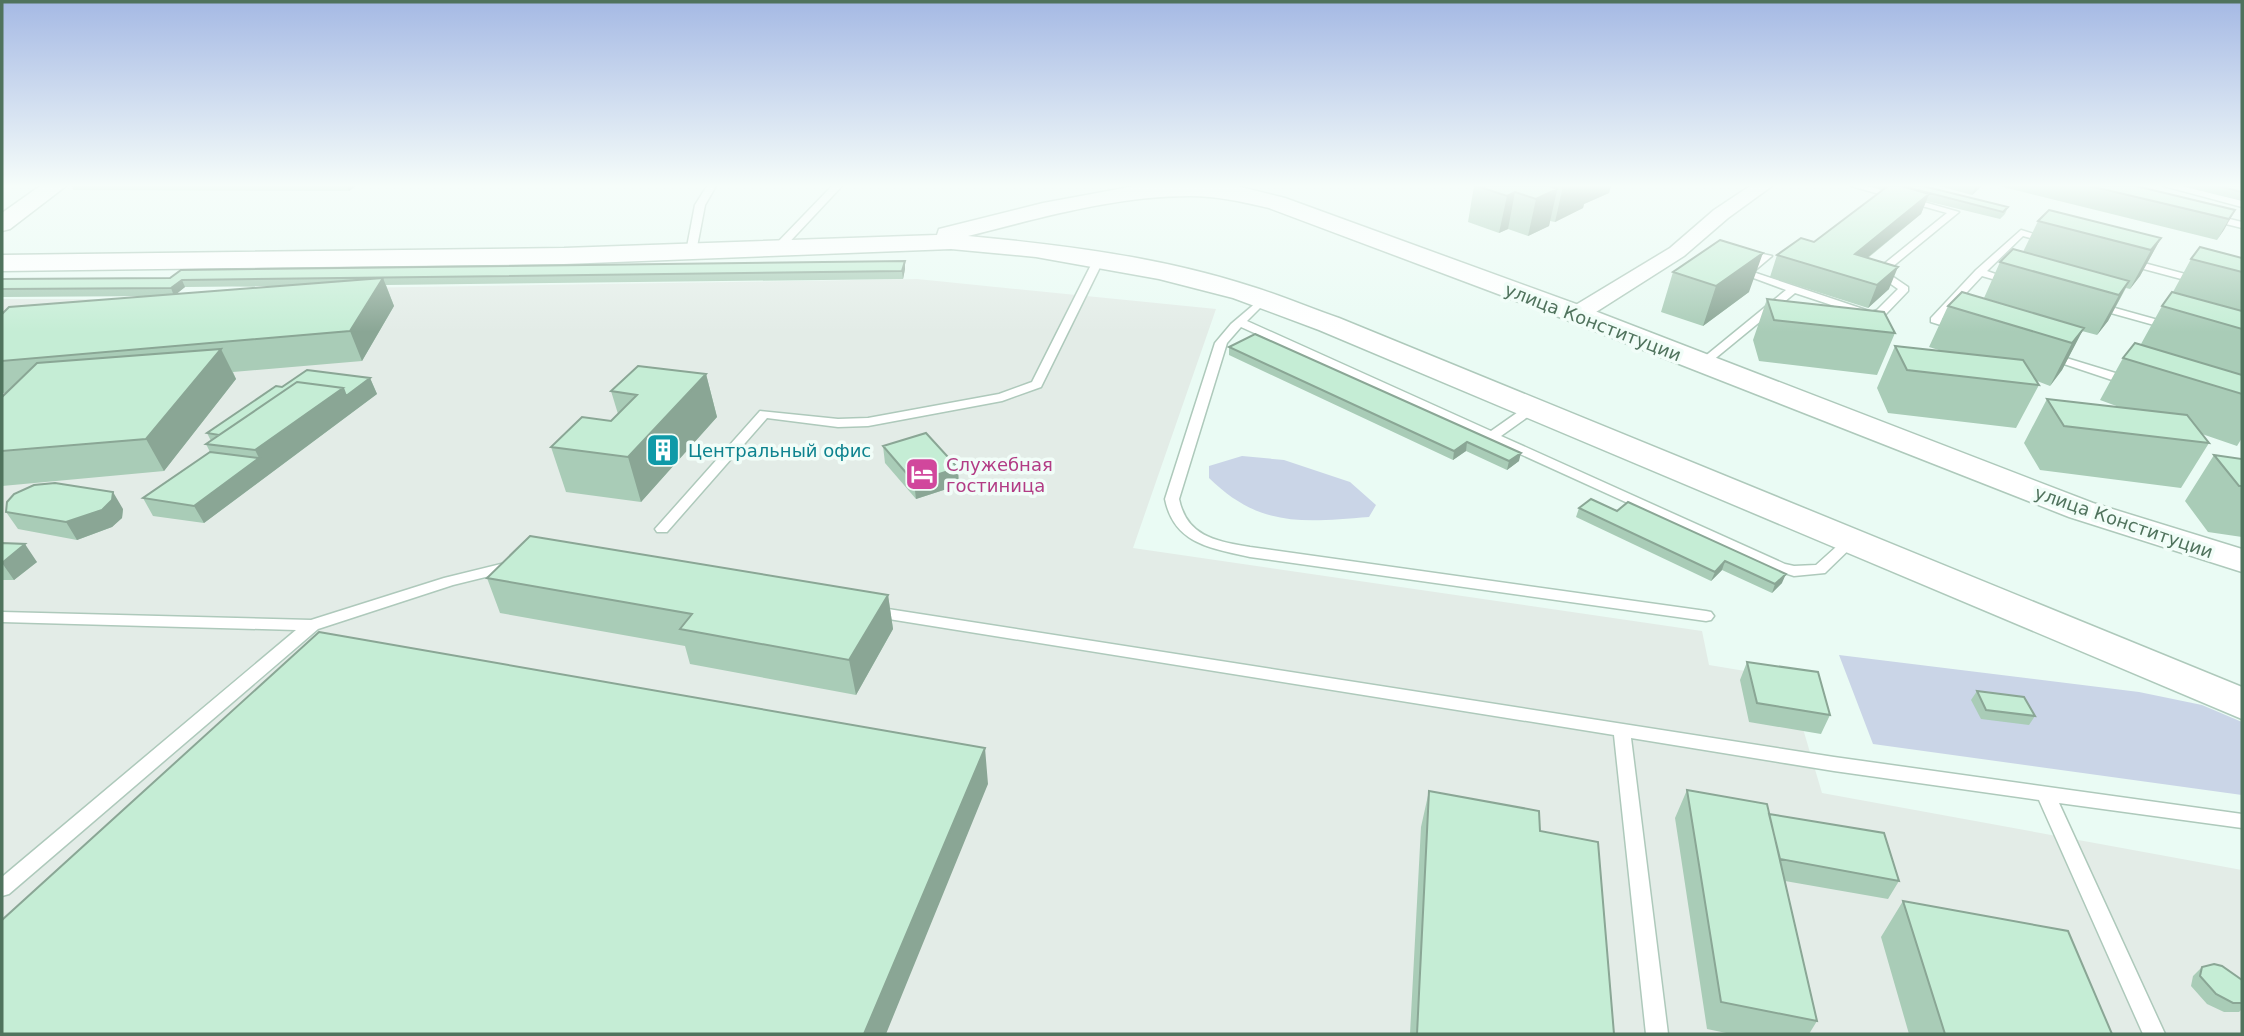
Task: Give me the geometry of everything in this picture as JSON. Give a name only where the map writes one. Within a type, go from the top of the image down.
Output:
[{"type":"street","name":"улица Конституции","points":[[931,242],[952,234]]},
{"type":"street","name":"улица Конституции","points":[[1362,234],[1577,314],[2081,510],[2242,561]]},
{"type":"street","points":[[1577,314],[1683,254],[1702,234]]},
{"type":"street","points":[[2,263],[443,258],[691,252],[931,242],[1001,246],[1099,259],[1170,273],[1253,311],[1532,408],[2242,704]]},
{"type":"lane","points":[[691,252],[694,234]]},
{"type":"lane","points":[[778,248],[791,234]]},
{"type":"lane","points":[[1723,266],[1871,314],[1881,313],[1904,289],[1880,272],[1926,234]]},
{"type":"lane","points":[[1975,333],[1935,320],[2020,234]]},
{"type":"lane","points":[[2026,234],[2060,243]]},
{"type":"lane","points":[[1745,273],[1767,256]]},
{"type":"lane","points":[[2112,257],[2216,285]]},
{"type":"lane","points":[[662,529],[764,414],[838,423],[868,422],[1002,397],[1037,384],[1099,259]]},
{"type":"lane","points":[[1980,272],[2020,284]]},
{"type":"lane","points":[[1702,364],[1793,289]]},
{"type":"lane","points":[[2085,303],[2190,333]]},
{"type":"lane","points":[[1706,616],[1250,552],[1217,545],[1193,536],[1179,524],[1173,511],[1172,499],[1221,343],[1230,331],[1253,311],[1492,436],[1794,571],[1819,570],[1851,541]]},
{"type":"lane","points":[[2042,354],[2149,387]]},
{"type":"lane","points":[[1492,436],[1532,408]]},
{"type":"lane","points":[[2,617],[312,625],[449,581],[529,562]]},
{"type":"lane","points":[[857,609],[1622,731],[2242,821]]},
{"type":"lane","points":[[2,888],[312,625]]},
{"type":"lane","points":[[1622,731],[1657,1034]]},
{"type":"lane","points":[[2046,794],[2154,1034]]},
{"type":"shaded area","points":[[917,279],[1216,309],[1133,548],[1702,631],[1709,665],[1788,678],[1822,793],[2242,870],[2242,1034],[2,1034],[2,299],[165,299],[220,290]]},
{"type":"shaded area","points":[[1242,456],[1284,460],[1350,482],[1376,505],[1369,517],[1303,520],[1265,514],[1246,506],[1209,478],[1209,466]]},
{"type":"shaded area","points":[[1839,655],[2139,692],[2202,705],[2242,722],[2242,795],[1873,744]]},
{"type":"building","points":[[1824,234],[1879,234],[1855,254],[1898,267],[1877,285],[1777,255],[1801,238],[1814,242]]},
{"type":"building","points":[[2090,234],[2146,234],[2161,238],[2151,250]]},
{"type":"building","points":[[1720,240],[1763,253],[1716,286],[1673,272]]},
{"type":"building","points":[[2200,247],[2242,258],[2242,272],[2191,259]]},
{"type":"building","points":[[2013,249],[2129,281],[2119,295],[2000,262]]},
{"type":"building","points":[[905,261],[902,271],[182,280],[171,288],[2,289],[2,279],[170,278],[181,270]]},
{"type":"building","points":[[383,278],[350,331],[2,361],[2,314],[9,307]]},
{"type":"building","points":[[1962,292],[2084,328],[2072,343],[1948,306]]},
{"type":"building","points":[[2172,292],[2242,311],[2242,329],[2162,306]]},
{"type":"building","points":[[1767,299],[1884,312],[1895,333],[1774,320]]},
{"type":"building","points":[[1255,334],[1521,453],[1509,461],[1467,442],[1454,451],[1229,347]]},
{"type":"building","points":[[2135,343],[2242,375],[2242,394],[2123,358]]},
{"type":"building","points":[[1895,346],[2023,360],[2039,385],[1907,370]]},
{"type":"building","points":[[221,349],[146,439],[2,451],[2,397],[37,363]]},
{"type":"building","points":[[638,366],[706,374],[628,457],[551,447],[582,417],[611,421],[637,395],[611,391]]},
{"type":"building","points":[[307,370],[370,378],[346,396],[343,388],[297,382],[219,435],[207,433],[276,386],[282,387]]},
{"type":"building","points":[[297,382],[343,388],[255,450],[206,444]]},
{"type":"building","points":[[2047,399],[2187,415],[2209,443],[2064,426]]},
{"type":"building","points":[[926,433],[958,468],[914,482],[883,446]]},
{"type":"building","points":[[210,452],[259,458],[194,506],[143,498]]},
{"type":"building","points":[[2214,455],[2242,459],[2242,486],[2239,486]]},
{"type":"building","points":[[55,483],[113,492],[112,500],[102,510],[66,522],[6,512],[7,502],[14,494],[34,485]]},
{"type":"building","points":[[1591,499],[1617,511],[1628,502],[1786,574],[1775,584],[1725,561],[1715,572],[1579,508]]},
{"type":"building","points":[[530,536],[888,595],[849,660],[680,629],[692,614],[487,578]]},
{"type":"building","points":[[2,543],[25,544],[2,563]]},
{"type":"building","points":[[319,632],[985,748],[864,1034],[2,1034],[2,920]]},
{"type":"building","points":[[1747,662],[1818,672],[1830,715],[1757,703]]},
{"type":"building","points":[[1977,691],[2024,697],[2035,716],[1986,710]]},
{"type":"building","points":[[1687,790],[1767,804],[1817,1021],[1721,1002]]},
{"type":"building","points":[[1429,791],[1539,811],[1540,831],[1598,842],[1614,1034],[1417,1034]]},
{"type":"building","points":[[1769,814],[1884,833],[1899,881],[1780,859]]},
{"type":"building","points":[[1903,901],[2068,931],[2112,1034],[1945,1034]]},
{"type":"building","points":[[2214,964],[2222,966],[2242,980],[2242,1003],[2233,1003],[2216,994],[2200,976],[2202,967]]},
{"type":"place","name":"Центральный офис","points":[[663,450]]},
{"type":"place","name":"Служебная гостиница","points":[[922,474]]}]
